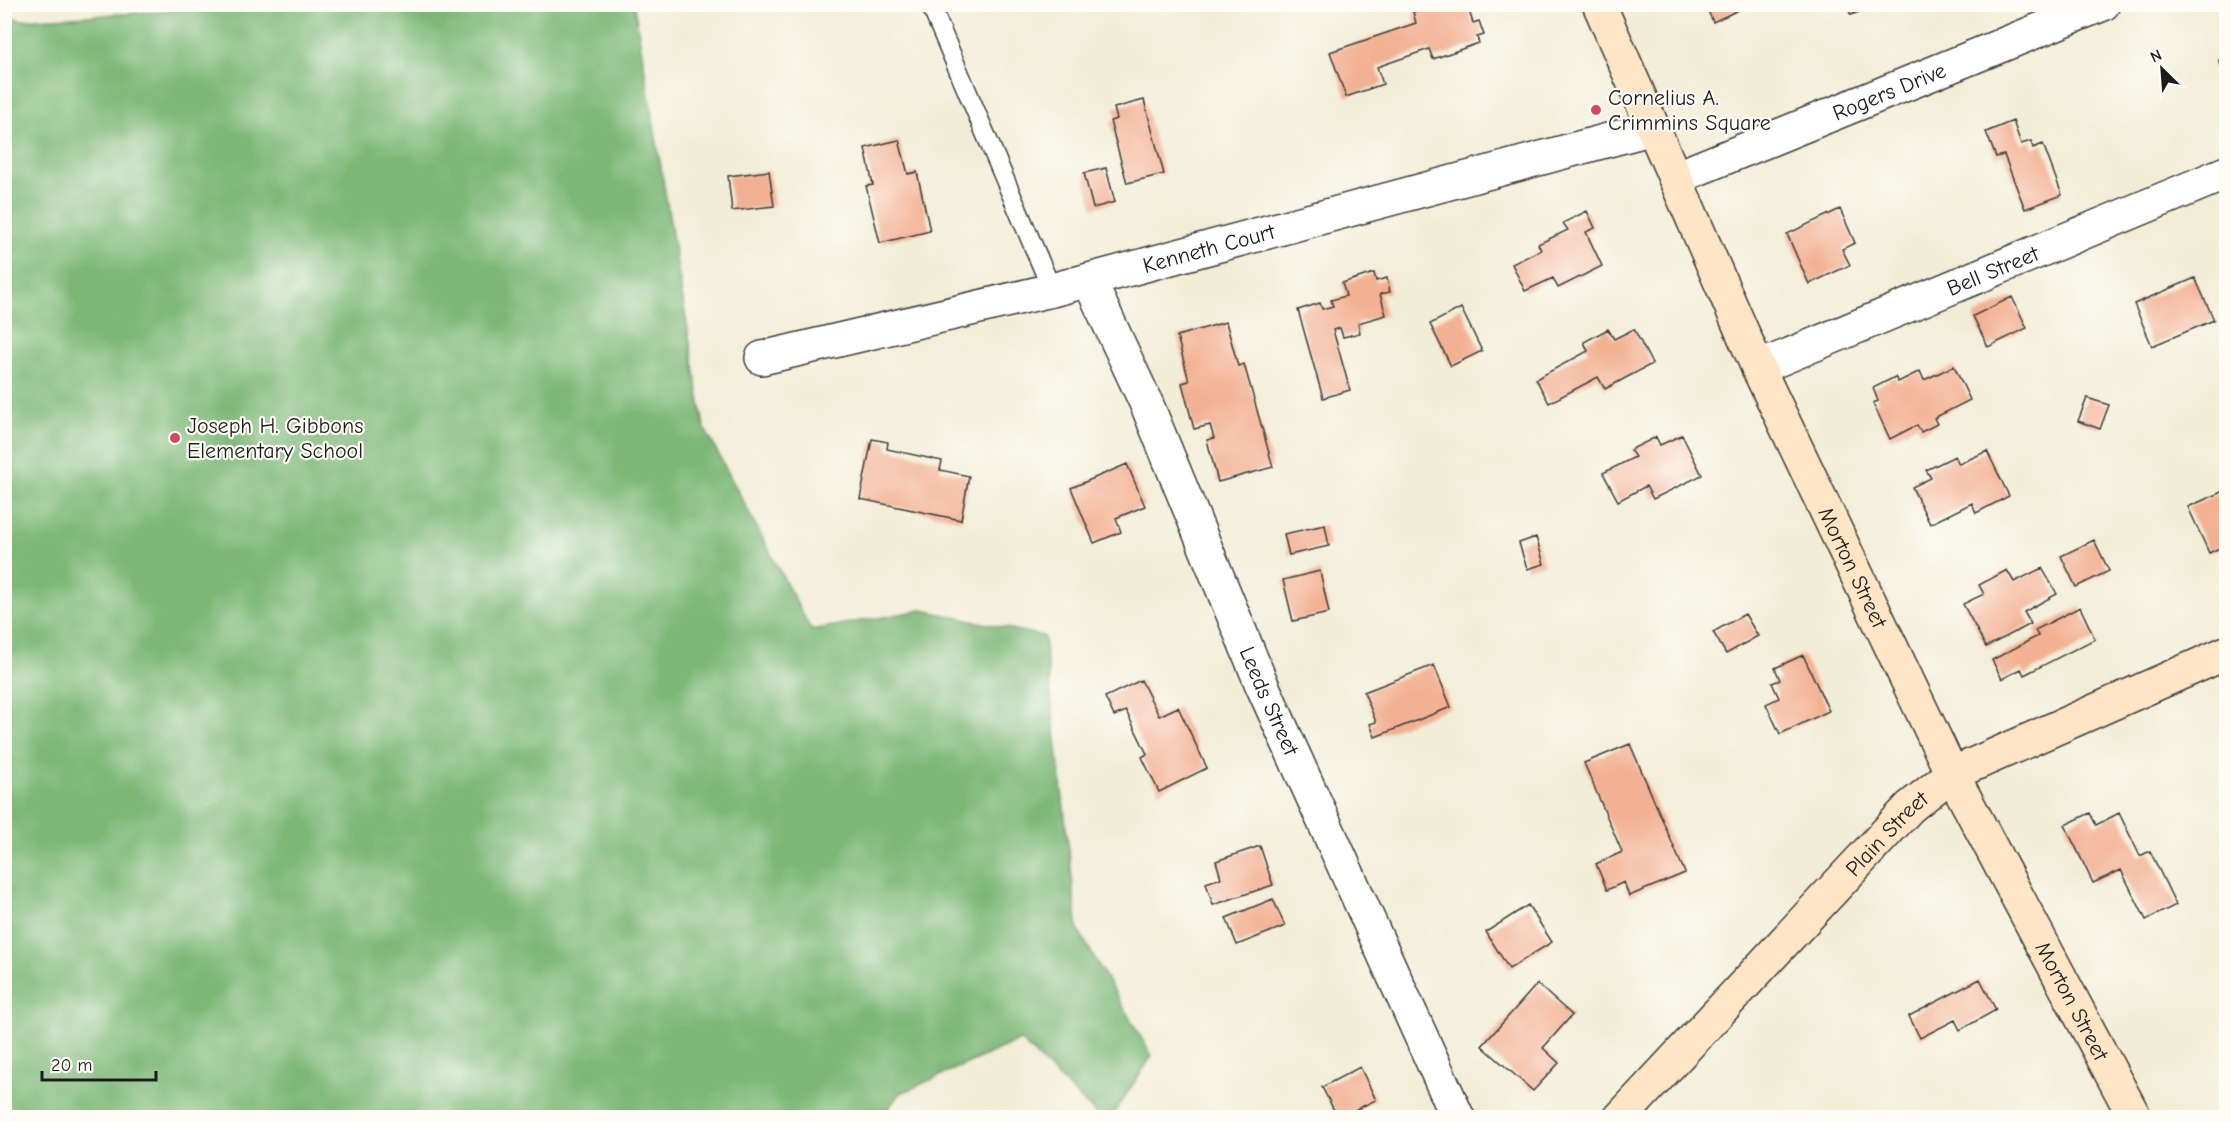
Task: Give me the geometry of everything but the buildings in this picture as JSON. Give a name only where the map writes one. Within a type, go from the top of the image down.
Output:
[{"type":"street","name":"Morton Street","points":[[1599,4],[1758,368],[1952,774],[2135,1118]]},
{"type":"street","name":"Rogers Drive","points":[[1675,178],[2103,4]]},
{"type":"street","name":"Kenneth Court","points":[[762,358],[1052,290],[1653,128]]},
{"type":"street","name":"Bell Street","points":[[1758,368],[2226,173]]},
{"type":"street","name":"Leeds Street","points":[[1089,280],[1147,405],[1262,685],[1458,1118]]},
{"type":"street","name":"Plain Street","points":[[1620,1118],[1910,807],[1952,774],[2226,653]]},
{"type":"lane","points":[[930,4],[1052,290]]},
{"type":"green space","points":[[269,5],[634,5],[704,427],[811,630],[922,610],[1044,636],[1078,930],[1152,1056],[1111,1117],[1099,1117],[1020,1040],[899,1094],[882,1117],[5,1117],[5,16],[21,20]]},
{"type":"place","name":"Cornelius A. Crimmins Square","points":[[1596,110]]},
{"type":"place","name":"Joseph H. Gibbons Elementary School","points":[[175,438]]}]
